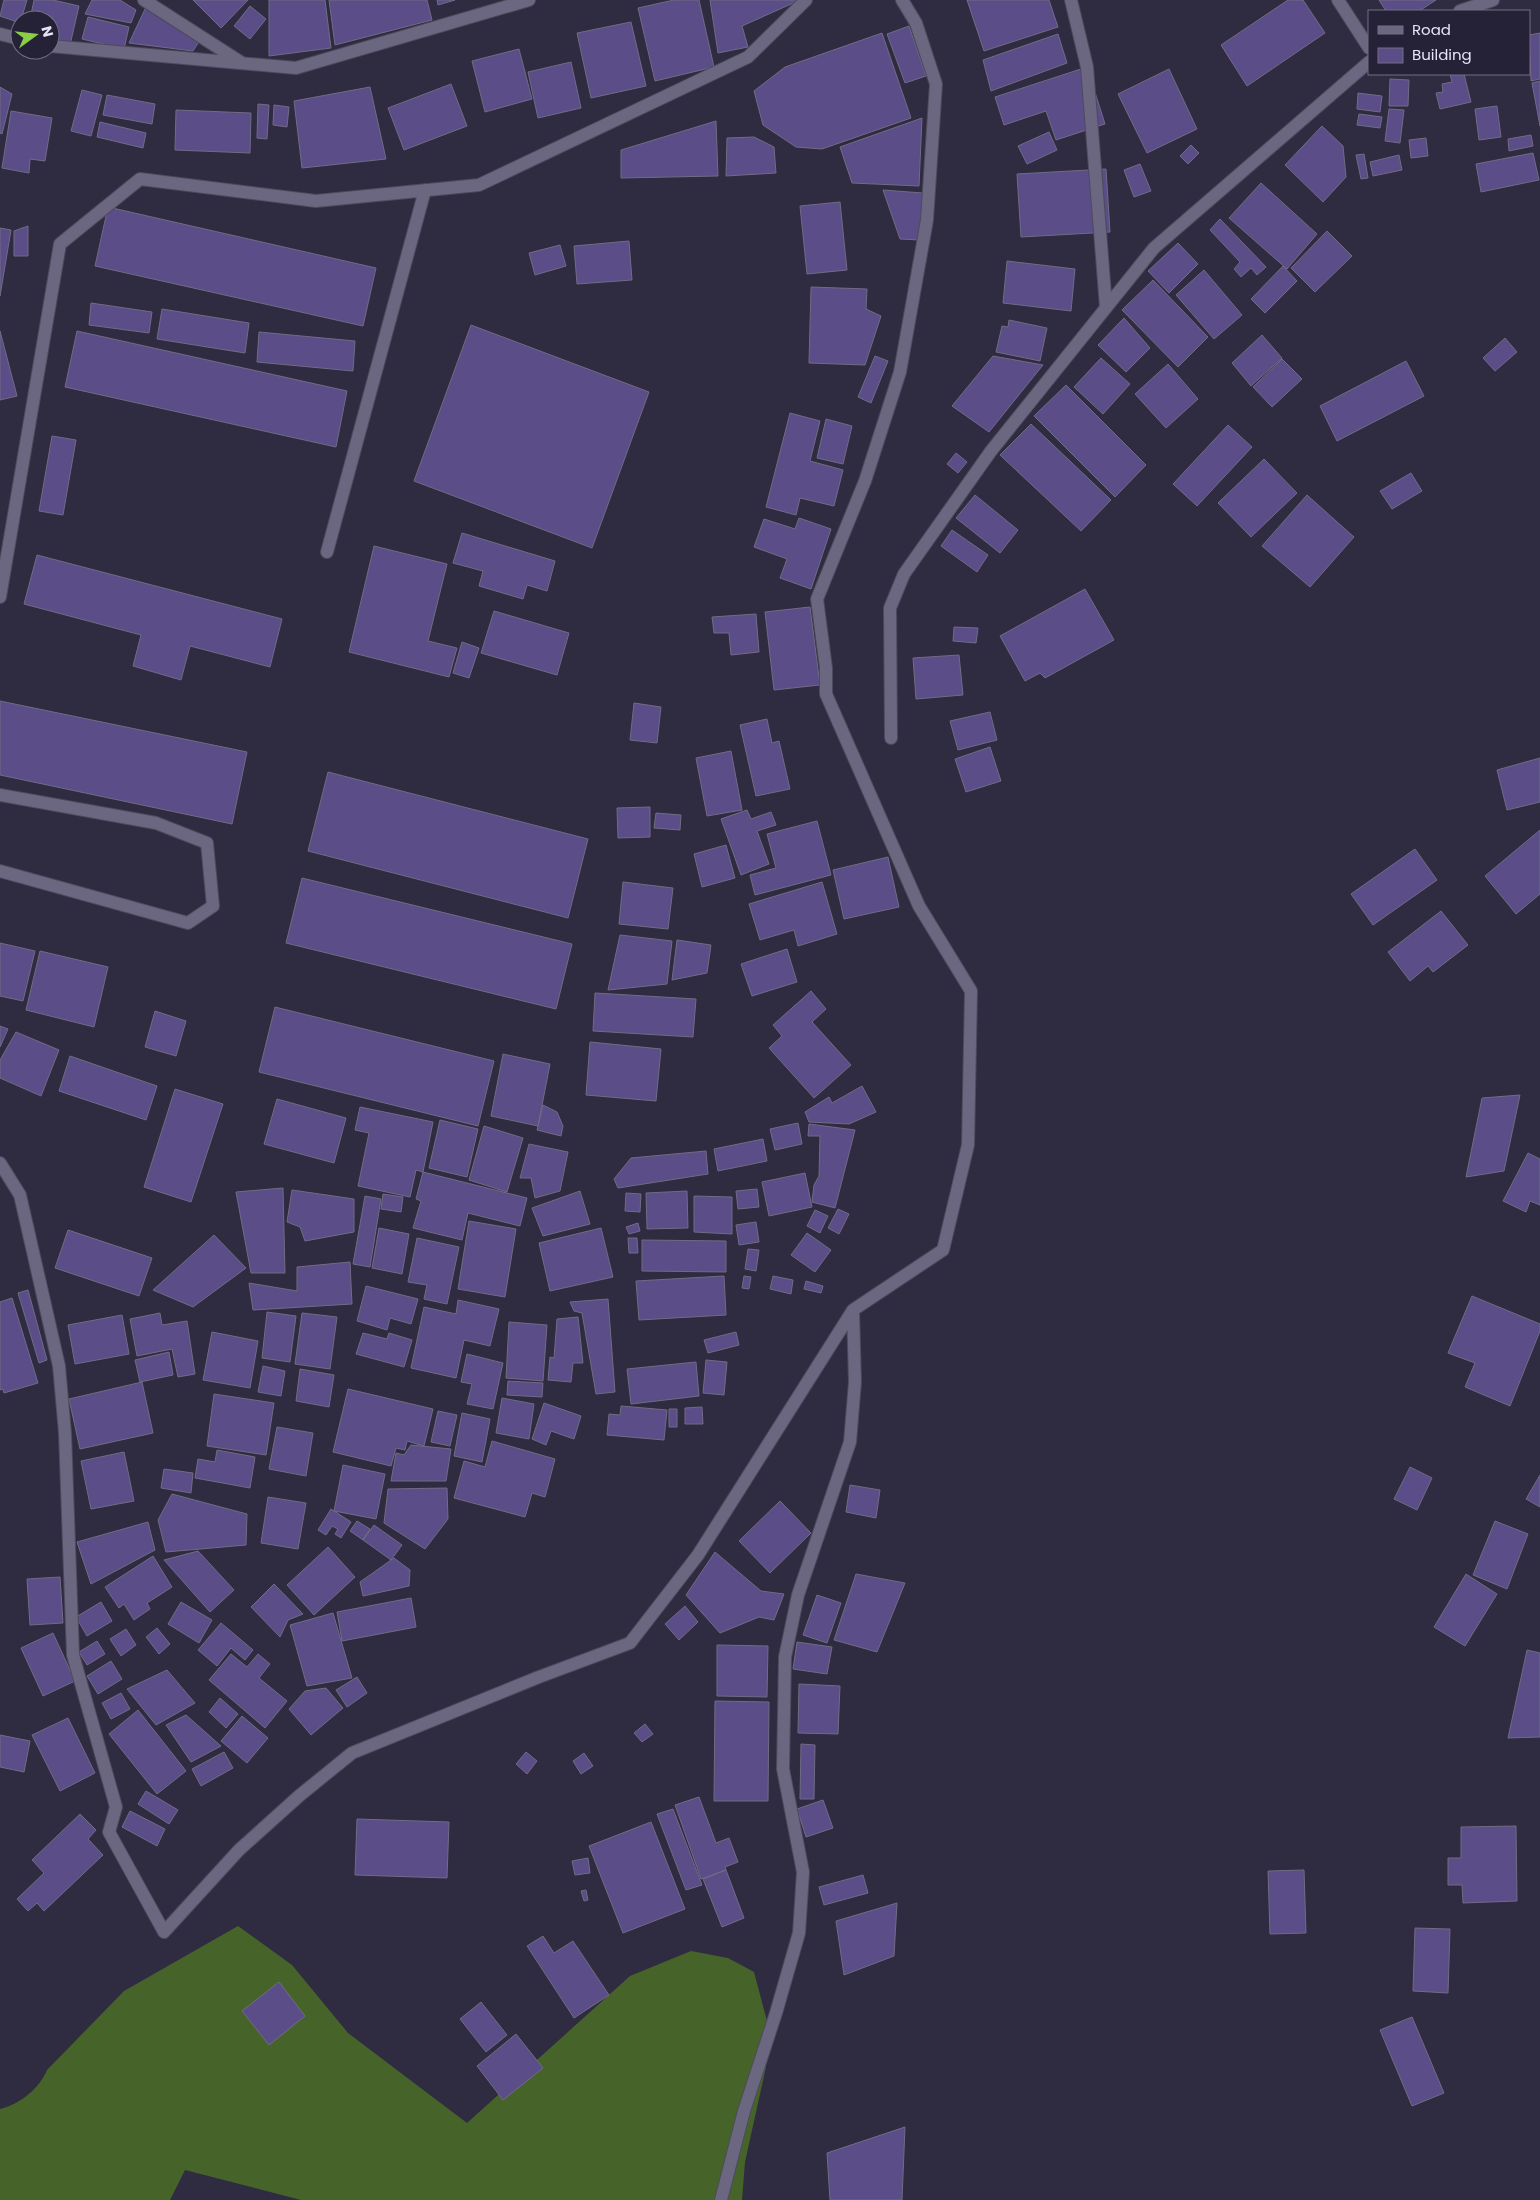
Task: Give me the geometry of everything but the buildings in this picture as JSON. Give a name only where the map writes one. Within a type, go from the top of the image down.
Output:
[{"type":"street","points":[[144,0],[244,64]]},
{"type":"street","points":[[60,47],[296,68],[529,0]]},
{"type":"street","points":[[0,597],[60,244],[140,180],[316,201],[479,185],[748,58],[806,0]]},
{"type":"street","points":[[0,1163],[20,1194],[59,1366],[66,1442],[72,1655],[116,1807],[109,1832],[164,1932],[239,1850],[299,1796],[352,1753],[539,1677],[630,1643],[698,1555],[853,1310],[943,1250],[968,1145],[971,991],[919,906],[826,694],[826,668],[817,599],[865,482],[900,372],[927,220],[936,84],[916,23],[902,0]]},
{"type":"street","points":[[1071,0],[1087,67],[1106,307]]},
{"type":"street","points":[[1338,0],[1368,46]]},
{"type":"street","points":[[1463,10],[1493,0]]},
{"type":"street","points":[[891,738],[890,608],[904,574],[991,450],[1154,248],[1368,63]]},
{"type":"street","points":[[327,552],[425,190]]},
{"type":"street","points":[[0,794],[156,824],[206,843],[214,906],[188,922],[0,871]]},
{"type":"street","points":[[721,2200],[744,2111],[776,2013],[799,1933],[803,1872],[795,1821],[783,1769],[785,1657],[798,1595],[850,1442],[855,1382],[853,1310]]},
{"type":"green space","points":[[238,1926],[292,1965],[348,2033],[467,2123],[630,1976],[691,1951],[728,1958],[754,1972],[768,2025],[766,2067],[745,2162],[742,2200],[301,2200],[185,2170],[170,2200],[0,2200],[0,2109],[28,2095],[44,2077],[47,2070],[124,1991]]}]
